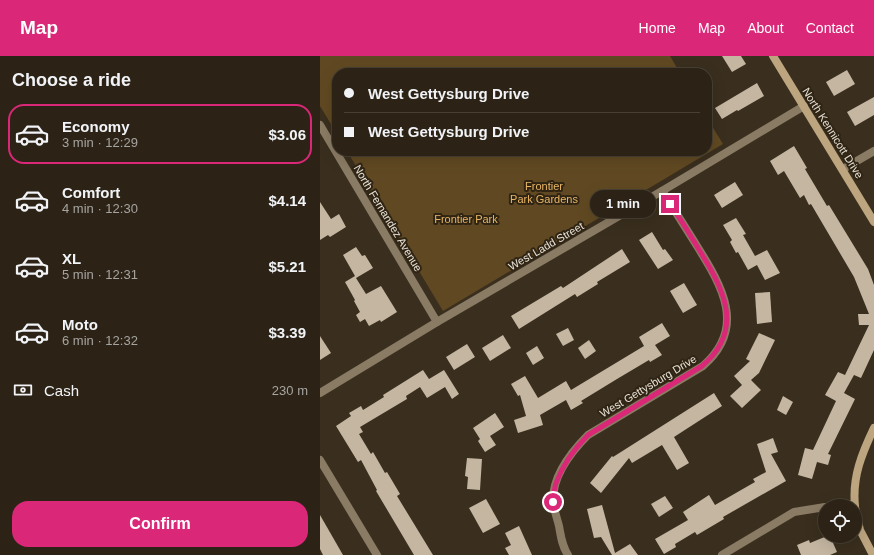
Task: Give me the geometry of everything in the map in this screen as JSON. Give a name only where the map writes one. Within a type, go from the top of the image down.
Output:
[{"type":"street","name":"North Kennicott Drive","points":[[773,56],[874,222]]},
{"type":"street","name":"West Ladd Street","points":[[320,393],[437,322],[662,191],[804,106]]},
{"type":"street","name":"North Fernandez Avenue","points":[[320,125],[332,145]]},
{"type":"street","points":[[843,169],[874,151]]},
{"type":"street","name":"North Fernandez Avenue","points":[[338,156],[437,322]]},
{"type":"street","name":"West Gettysburg Drive","points":[[568,555],[563,547],[553,502],[556,484],[568,458],[588,435],[702,366],[718,351],[724,338],[727,310],[725,298],[711,268],[662,191]]},
{"type":"street","points":[[855,499],[857,467],[874,428]]},
{"type":"street","points":[[320,460],[377,555]]},
{"type":"street","points":[[722,555],[794,512],[818,508]]},
{"type":"street","points":[[862,534],[873,555]]},
{"type":"green space","points":[[320,56],[670,56],[677,68],[332,68],[332,126],[320,106]]},
{"type":"green space","name":"Frontier Park","points":[[712,126],[723,144],[712,151]]},
{"type":"green space","name":"Frontier Park","points":[[350,156],[703,156],[443,311]]},
{"type":"building","points":[[722,56],[741,56],[746,64],[732,72]]},
{"type":"building","points":[[847,70],[855,84],[834,96],[826,82]]},
{"type":"building","points":[[757,83],[764,96],[722,119],[715,108]]},
{"type":"building","points":[[874,97],[874,115],[855,126],[847,112]]},
{"type":"building","points":[[794,146],[807,168],[805,169],[827,206],[829,205],[868,269],[874,285],[874,350],[861,378],[854,375],[844,393],[855,399],[828,454],[831,455],[828,465],[817,462],[812,479],[798,475],[805,448],[813,450],[836,401],[825,395],[838,372],[845,375],[869,325],[859,325],[858,314],[869,314],[854,277],[811,204],[809,205],[804,195],[800,198],[784,171],[778,175],[770,161]]},
{"type":"building","points":[[735,182],[743,195],[722,208],[714,195]]},
{"type":"building","points":[[320,202],[331,219],[339,214],[346,227],[330,237],[328,235],[320,240]]},
{"type":"building","points":[[736,218],[746,234],[743,235],[755,256],[767,250],[780,273],[765,280],[757,265],[748,270],[738,252],[736,253],[730,242],[732,240],[723,225]]},
{"type":"building","points":[[652,232],[663,250],[665,249],[673,260],[658,269],[639,240]]},
{"type":"building","points":[[356,247],[362,256],[365,255],[373,268],[356,278],[366,294],[381,286],[397,312],[381,322],[380,320],[369,326],[365,319],[360,322],[356,315],[360,312],[345,282],[355,276],[343,255]]},
{"type":"building","points":[[622,249],[630,262],[597,282],[598,284],[577,297],[575,294],[519,329],[511,316],[561,286],[563,288]]},
{"type":"building","points":[[684,283],[697,305],[683,313],[670,291]]},
{"type":"building","points":[[770,292],[772,322],[757,324],[755,293]]},
{"type":"building","points":[[662,323],[670,336],[655,345],[662,355],[650,362],[649,360],[617,379],[581,401],[583,403],[571,410],[566,400],[540,415],[543,425],[518,433],[514,420],[526,416],[520,395],[518,396],[511,384],[525,376],[538,398],[566,381],[571,390],[644,346],[639,337]]},
{"type":"building","points":[[568,328],[574,340],[563,346],[556,334]]},
{"type":"building","points":[[759,333],[775,340],[759,373],[751,380],[761,390],[742,408],[730,396],[742,385],[734,376],[750,361],[746,359]]},
{"type":"building","points":[[503,335],[511,348],[490,361],[482,348]]},
{"type":"building","points":[[320,336],[331,353],[320,360]]},
{"type":"building","points":[[589,340],[596,351],[585,359],[578,348]]},
{"type":"building","points":[[467,344],[475,357],[454,370],[446,357]]},
{"type":"building","points":[[537,346],[544,358],[533,365],[526,353]]},
{"type":"building","points":[[423,370],[429,379],[444,370],[459,394],[452,399],[445,387],[427,398],[420,387],[406,396],[407,399],[360,427],[363,432],[359,434],[371,454],[373,452],[385,473],[387,472],[400,494],[397,496],[433,555],[414,555],[376,491],[377,490],[361,460],[358,462],[336,426],[351,416],[349,413],[361,406],[363,410],[384,397],[383,395]]},
{"type":"building","points":[[714,393],[722,406],[674,437],[689,463],[677,470],[662,445],[632,463],[629,458],[601,493],[590,483],[612,456],[613,457]]},
{"type":"building","points":[[783,396],[793,402],[786,415],[777,410]]},
{"type":"building","points":[[495,413],[504,427],[490,436],[496,445],[485,452],[478,441],[480,439],[473,428]]},
{"type":"building","points":[[773,438],[778,452],[771,454],[786,481],[723,517],[724,519],[697,535],[695,532],[675,544],[676,547],[664,554],[655,539],[688,520],[683,512],[709,495],[715,505],[755,482],[753,479],[766,472],[757,444]]},
{"type":"building","points":[[467,458],[482,459],[480,490],[467,489],[468,477],[465,476]]},
{"type":"building","points":[[665,496],[673,508],[659,517],[651,504]]},
{"type":"building","points":[[486,499],[500,524],[483,533],[469,508]]},
{"type":"building","points":[[602,505],[615,553],[630,544],[638,555],[612,555],[601,537],[594,538],[587,509]]},
{"type":"building","points":[[320,515],[343,555],[323,555],[320,549]]},
{"type":"building","points":[[519,526],[532,555],[509,555],[505,548],[511,545],[505,533]]},
{"type":"building","points":[[809,540],[810,543],[818,540],[818,543],[833,543],[837,552],[830,555],[801,555],[797,545]]},
{"type":"route","points":[[553,502],[556,484],[568,458],[588,435],[702,366],[718,351],[724,338],[727,310],[725,298],[711,268],[670,204]]},
{"type":"park label","name":"Frontier Park Gardens","points":[[544,192]]}]
